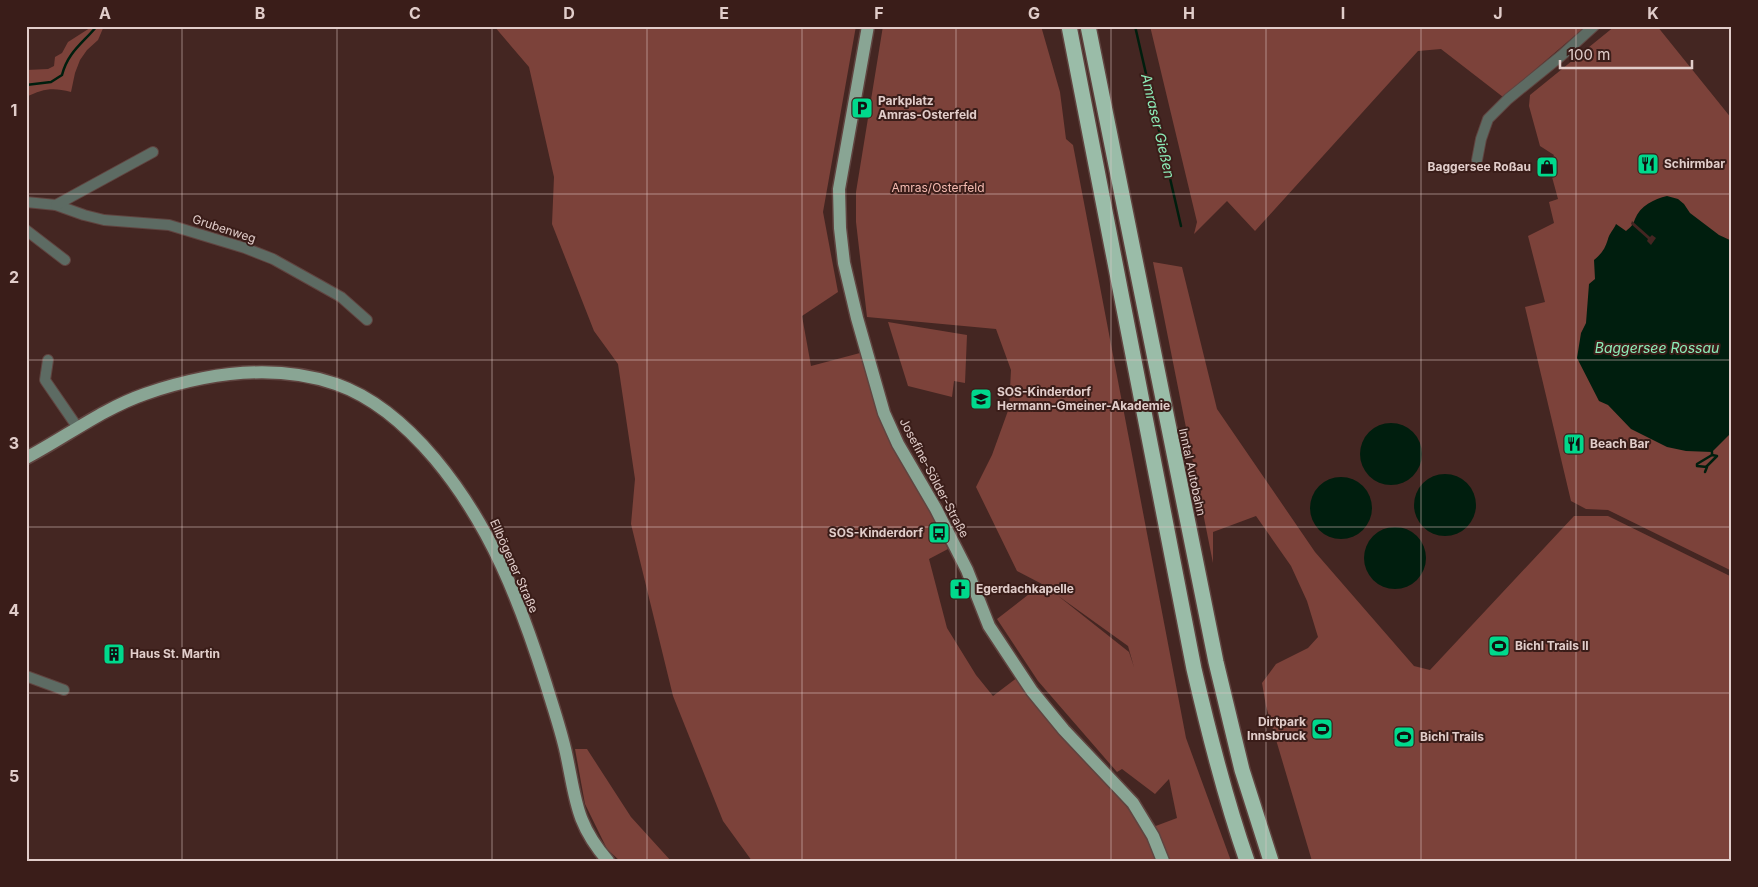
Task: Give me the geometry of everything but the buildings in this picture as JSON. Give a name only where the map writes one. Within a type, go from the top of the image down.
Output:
[{"type":"highway","points":[[1069,26],[1202,706],[1221,778],[1247,861]]},
{"type":"highway","name":"Inntal Autobahn","points":[[1088,26],[1216,662],[1242,770],[1271,861]]},
{"type":"main road","name":"Josefine-Sölder-Straße","points":[[868,26],[840,189],[840,228],[844,263],[857,318],[884,413],[898,444],[936,509],[967,570],[989,626],[1002,647],[1032,691],[1053,717],[1132,804],[1153,836],[1163,861]]},
{"type":"main road","name":"Ellbögener Straße","points":[[28,453],[129,401],[184,382],[227,374],[266,372],[298,375],[329,382],[350,390],[388,412],[415,436],[443,469],[469,504],[501,564],[536,652],[560,727],[575,802],[580,817],[592,842],[608,861]]},
{"type":"street","points":[[1477,160],[1481,139],[1488,119],[1508,99],[1561,56],[1594,26]]},
{"type":"street","points":[[56,205],[153,152]]},
{"type":"street","name":"Grubenweg","points":[[26,202],[56,205],[104,220],[169,225],[259,253],[341,297],[368,320]]},
{"type":"street","points":[[26,230],[65,260]]},
{"type":"street","points":[[48,360],[47,383],[78,428]]},
{"type":"street","points":[[26,676],[64,690]]},
{"type":"green space","points":[[93,26],[104,26],[98,40],[80,60],[71,92],[48,90],[26,97],[26,70],[48,69],[54,66],[55,57],[62,53],[68,42]]},
{"type":"green space","name":"Amras/Osterfeld","points":[[494,26],[856,26],[823,212],[838,292],[802,316],[811,366],[860,353],[875,400],[930,508],[948,549],[929,559],[947,628],[976,675],[993,696],[1018,677],[1145,830],[1177,818],[1169,779],[1155,794],[1122,769],[1117,772],[1038,681],[997,619],[1042,584],[1017,571],[976,487],[992,455],[1009,408],[1011,370],[996,329],[867,317],[856,222],[856,192],[883,26],[1041,26],[1060,92],[1066,139],[1073,145],[1186,738],[1231,861],[752,861],[723,821],[673,696],[631,524],[635,479],[618,364],[594,331],[552,224],[554,177],[529,67]],"holes":[[[1057,595],[1128,646],[1134,667],[1129,652]]]},
{"type":"green space","points":[[1150,26],[1586,26],[1503,97],[1441,49],[1418,51],[1255,231],[1227,201],[1194,234],[1197,222]]},
{"type":"green space","points":[[1615,26],[1657,26],[1732,119],[1732,571],[1608,510],[1586,509],[1571,501],[1525,307],[1545,302],[1528,236],[1554,223],[1549,202],[1558,199],[1549,166],[1554,155],[1540,146],[1529,106],[1530,95]]},
{"type":"green space","points":[[1153,262],[1182,267],[1217,409],[1315,552],[1414,666],[1430,670],[1574,516],[1608,516],[1732,577],[1732,861],[1312,861],[1266,706],[1262,683],[1276,664],[1308,648],[1318,637],[1307,601],[1291,566],[1256,516],[1213,532],[1213,563]]},
{"type":"green space","points":[[888,322],[967,335],[965,383],[954,381],[952,397],[908,386]]},
{"type":"green space","points":[[575,749],[587,749],[631,817],[671,861],[620,861],[607,849],[585,804]]},
{"type":"water","name":"Baggersee Rossau","points":[[1667,196],[1678,199],[1690,213],[1719,235],[1732,241],[1732,432],[1712,452],[1686,451],[1667,447],[1631,429],[1608,405],[1599,401],[1577,358],[1581,333],[1586,323],[1589,284],[1595,279],[1594,260],[1601,253],[1616,224],[1626,231],[1632,226],[1640,210],[1652,201]]},
{"type":"water","points":[[1385,423],[1397,423],[1413,432],[1420,442],[1422,454],[1420,466],[1413,476],[1397,485],[1385,485],[1374,480],[1365,471],[1360,460],[1360,448],[1365,437],[1374,428]]},
{"type":"water","points":[[1439,474],[1451,474],[1467,483],[1474,493],[1476,505],[1474,517],[1467,527],[1451,536],[1439,536],[1428,531],[1419,522],[1414,511],[1414,499],[1419,488],[1428,479]]},
{"type":"water","points":[[1335,477],[1347,477],[1363,486],[1370,496],[1372,508],[1370,520],[1363,530],[1347,539],[1335,539],[1324,534],[1315,525],[1310,514],[1310,502],[1315,491],[1324,482]]},
{"type":"water","points":[[1389,527],[1401,527],[1417,536],[1424,546],[1426,558],[1424,570],[1417,580],[1401,589],[1389,589],[1378,584],[1369,575],[1364,564],[1364,552],[1369,541],[1378,532]]},
{"type":"pier","points":[[1632,221],[1650,237],[1652,235],[1656,238],[1651,245],[1647,241],[1648,239],[1631,224]]},
{"type":"waterway","points":[[26,85],[51,82],[62,75],[72,54],[97,26]]},
{"type":"waterway","name":"Amraser Gießen","points":[[1135,26],[1181,226]]},
{"type":"waterway","points":[[1705,472],[1707,467],[1697,466],[1697,464],[1712,455],[1712,452]]},
{"type":"waterway","points":[[1706,467],[1717,456],[1712,455]]},
{"type":"place","name":"Parkplatz Amras-Osterfeld","points":[[862,108]]},
{"type":"place","name":"Schirmbar","points":[[1648,164]]},
{"type":"place","name":"Baggersee Roßau","points":[[1547,167]]},
{"type":"place","name":"SOS-Kinderdorf Hermann-Gmeiner-Akademie","points":[[981,399]]},
{"type":"place","name":"Beach Bar","points":[[1574,444]]},
{"type":"place","name":"SOS-Kinderdorf","points":[[939,533]]},
{"type":"place","name":"Egerdachkapelle","points":[[960,589]]},
{"type":"place","name":"Bichl Trails II","points":[[1499,646]]},
{"type":"place","name":"Haus St. Martin","points":[[114,654]]},
{"type":"place","name":"Dirtpark Innsbruck","points":[[1322,729]]},
{"type":"place","name":"Bichl Trails","points":[[1404,737]]}]
